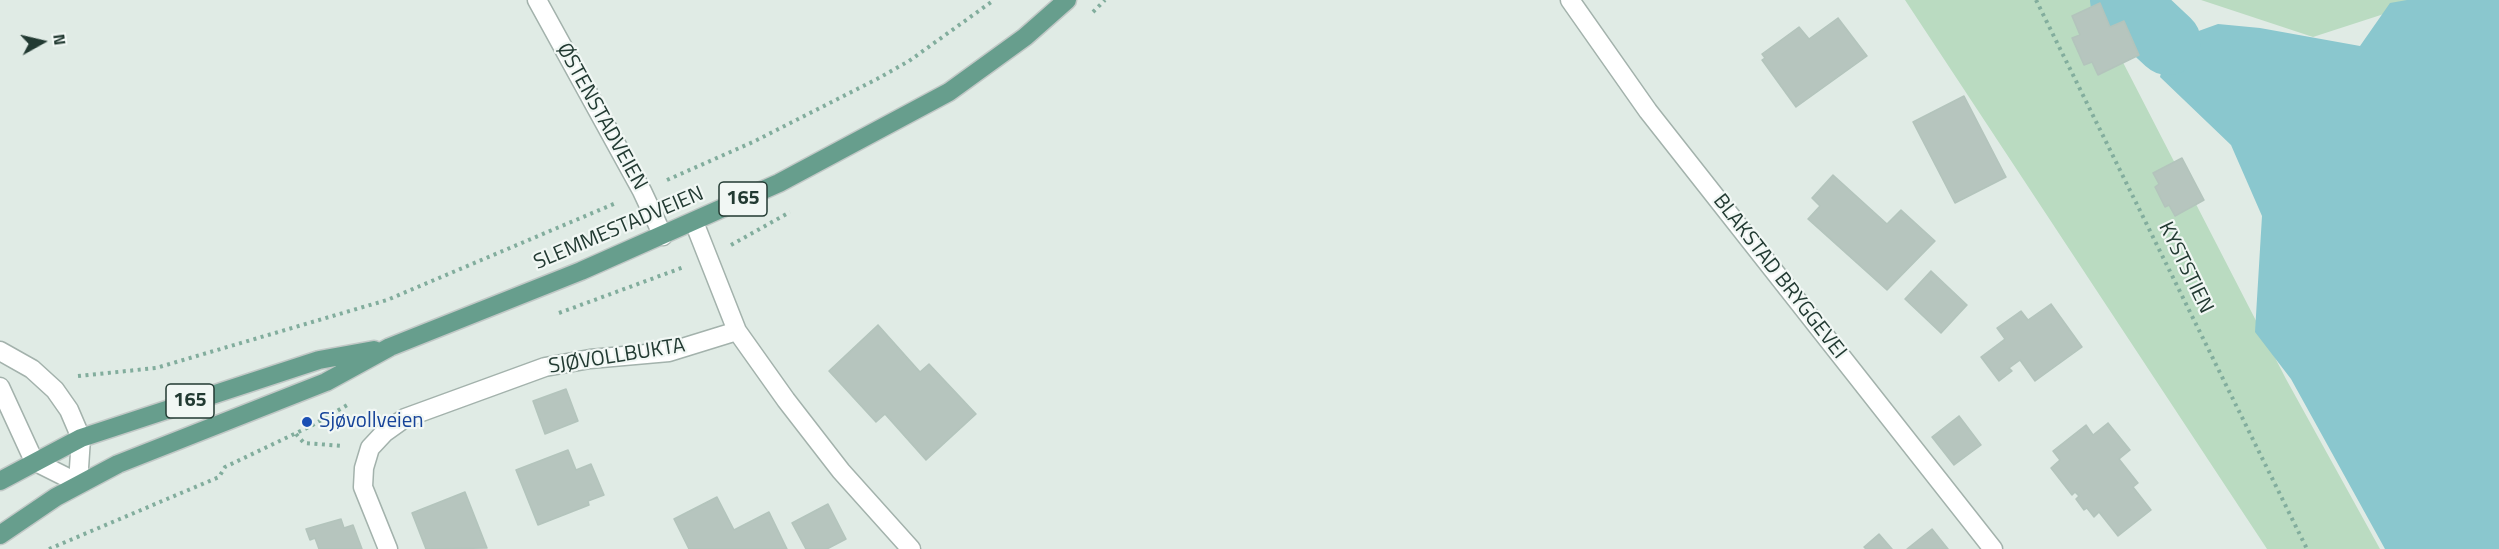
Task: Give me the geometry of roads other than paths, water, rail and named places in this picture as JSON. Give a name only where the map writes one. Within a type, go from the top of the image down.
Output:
[{"type":"main road","name":"SLEMMESTADVEIEN","points":[[0,535],[78,483],[118,464],[326,382],[390,347],[581,271],[779,183],[942,96],[1025,37],[1067,0]]},
{"type":"main road","name":"SLEMMESTADVEIEN","points":[[0,481],[81,438],[319,360],[390,347]]},
{"type":"street","name":"ØSTENSTADVEIEN","points":[[537,0],[642,191],[663,236]]},
{"type":"street","name":"BLAKSTAD BRYGGEVEI","points":[[1570,0],[1648,111],[1993,549]]},
{"type":"street","points":[[694,222],[737,331],[786,400],[841,471],[911,549]]},
{"type":"street","name":"SJØVOLLBUKTA","points":[[388,549],[363,487],[370,448],[384,433],[426,408],[544,367],[590,358],[669,352],[737,331]]},
{"type":"street","points":[[0,351],[32,369],[55,390],[69,410],[81,438],[78,483],[34,461],[0,387]]},
{"type":"water","points":[[2407,0],[2499,0],[2499,549],[2385,549],[2291,379],[2255,332],[2262,216],[2231,145],[2160,77],[2168,42],[2218,24],[2260,28],[2360,46],[2390,3]]},
{"type":"waterway","points":[[2123,0],[2168,42]]},
{"type":"place","name":"Sjøvollveien","points":[[307,422]]}]
